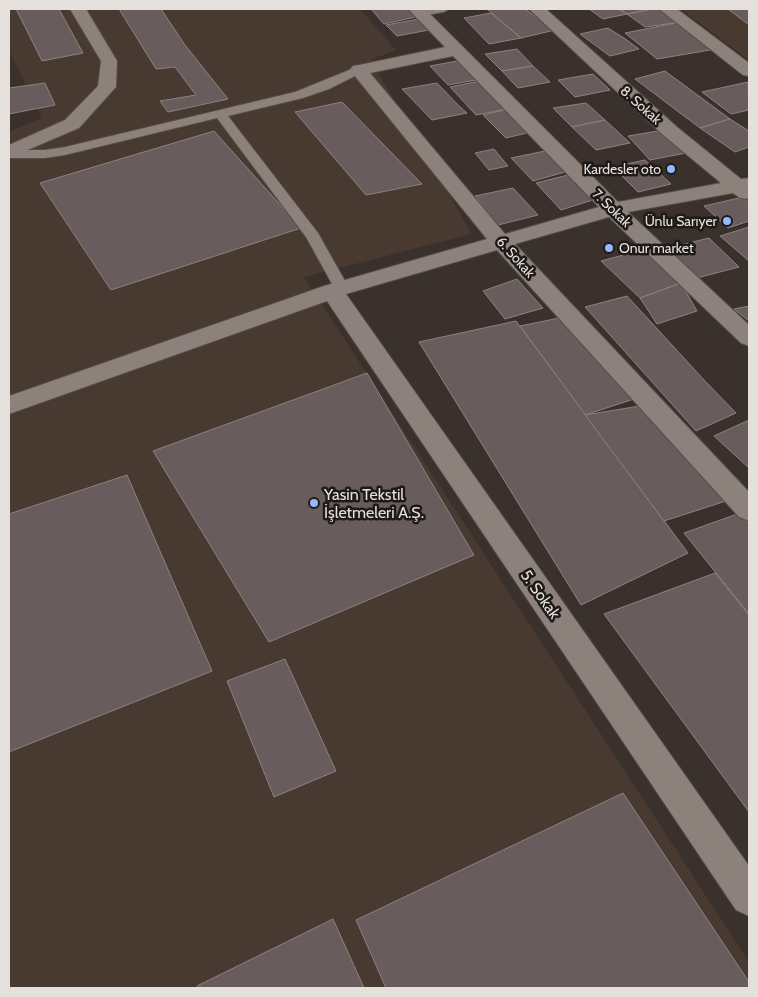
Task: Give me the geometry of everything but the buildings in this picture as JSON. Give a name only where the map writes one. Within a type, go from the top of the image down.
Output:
[{"type":"street","points":[[9,153],[72,124],[107,87],[109,61],[78,9]]},
{"type":"street","name":"8. Sokak","points":[[536,9],[670,131],[745,189]]},
{"type":"street","points":[[667,9],[749,71]]},
{"type":"street","name":"7. Sokak","points":[[418,11],[613,209],[749,338]]},
{"type":"street","points":[[359,70],[457,50]]},
{"type":"street","name":"6. Sokak","points":[[359,70],[502,243],[749,510]]},
{"type":"street","points":[[9,406],[337,290],[613,209],[745,189]]},
{"type":"street","name":"5. Sokak","points":[[337,290],[749,897]]},
{"type":"lane","points":[[418,11],[444,9]]},
{"type":"lane","points":[[9,153],[45,154],[65,151],[300,95],[359,70]]},
{"type":"lane","points":[[220,114],[312,236],[337,290]]},
{"type":"shaded area","points":[[9,9],[360,9],[396,50],[371,60],[472,234],[304,277],[749,962],[749,988],[9,988],[9,132],[42,118],[9,51]]},
{"type":"shaded area","points":[[681,9],[749,9],[749,60]]},
{"type":"place","name":"Kardesler oto","points":[[671,169]]},
{"type":"place","name":"Ünlu Sarıyer","points":[[727,221]]},
{"type":"place","name":"Onur market","points":[[609,248]]},
{"type":"place","name":"Yasin Tekstil İşletmeleri A.Ş.","points":[[314,503]]}]
